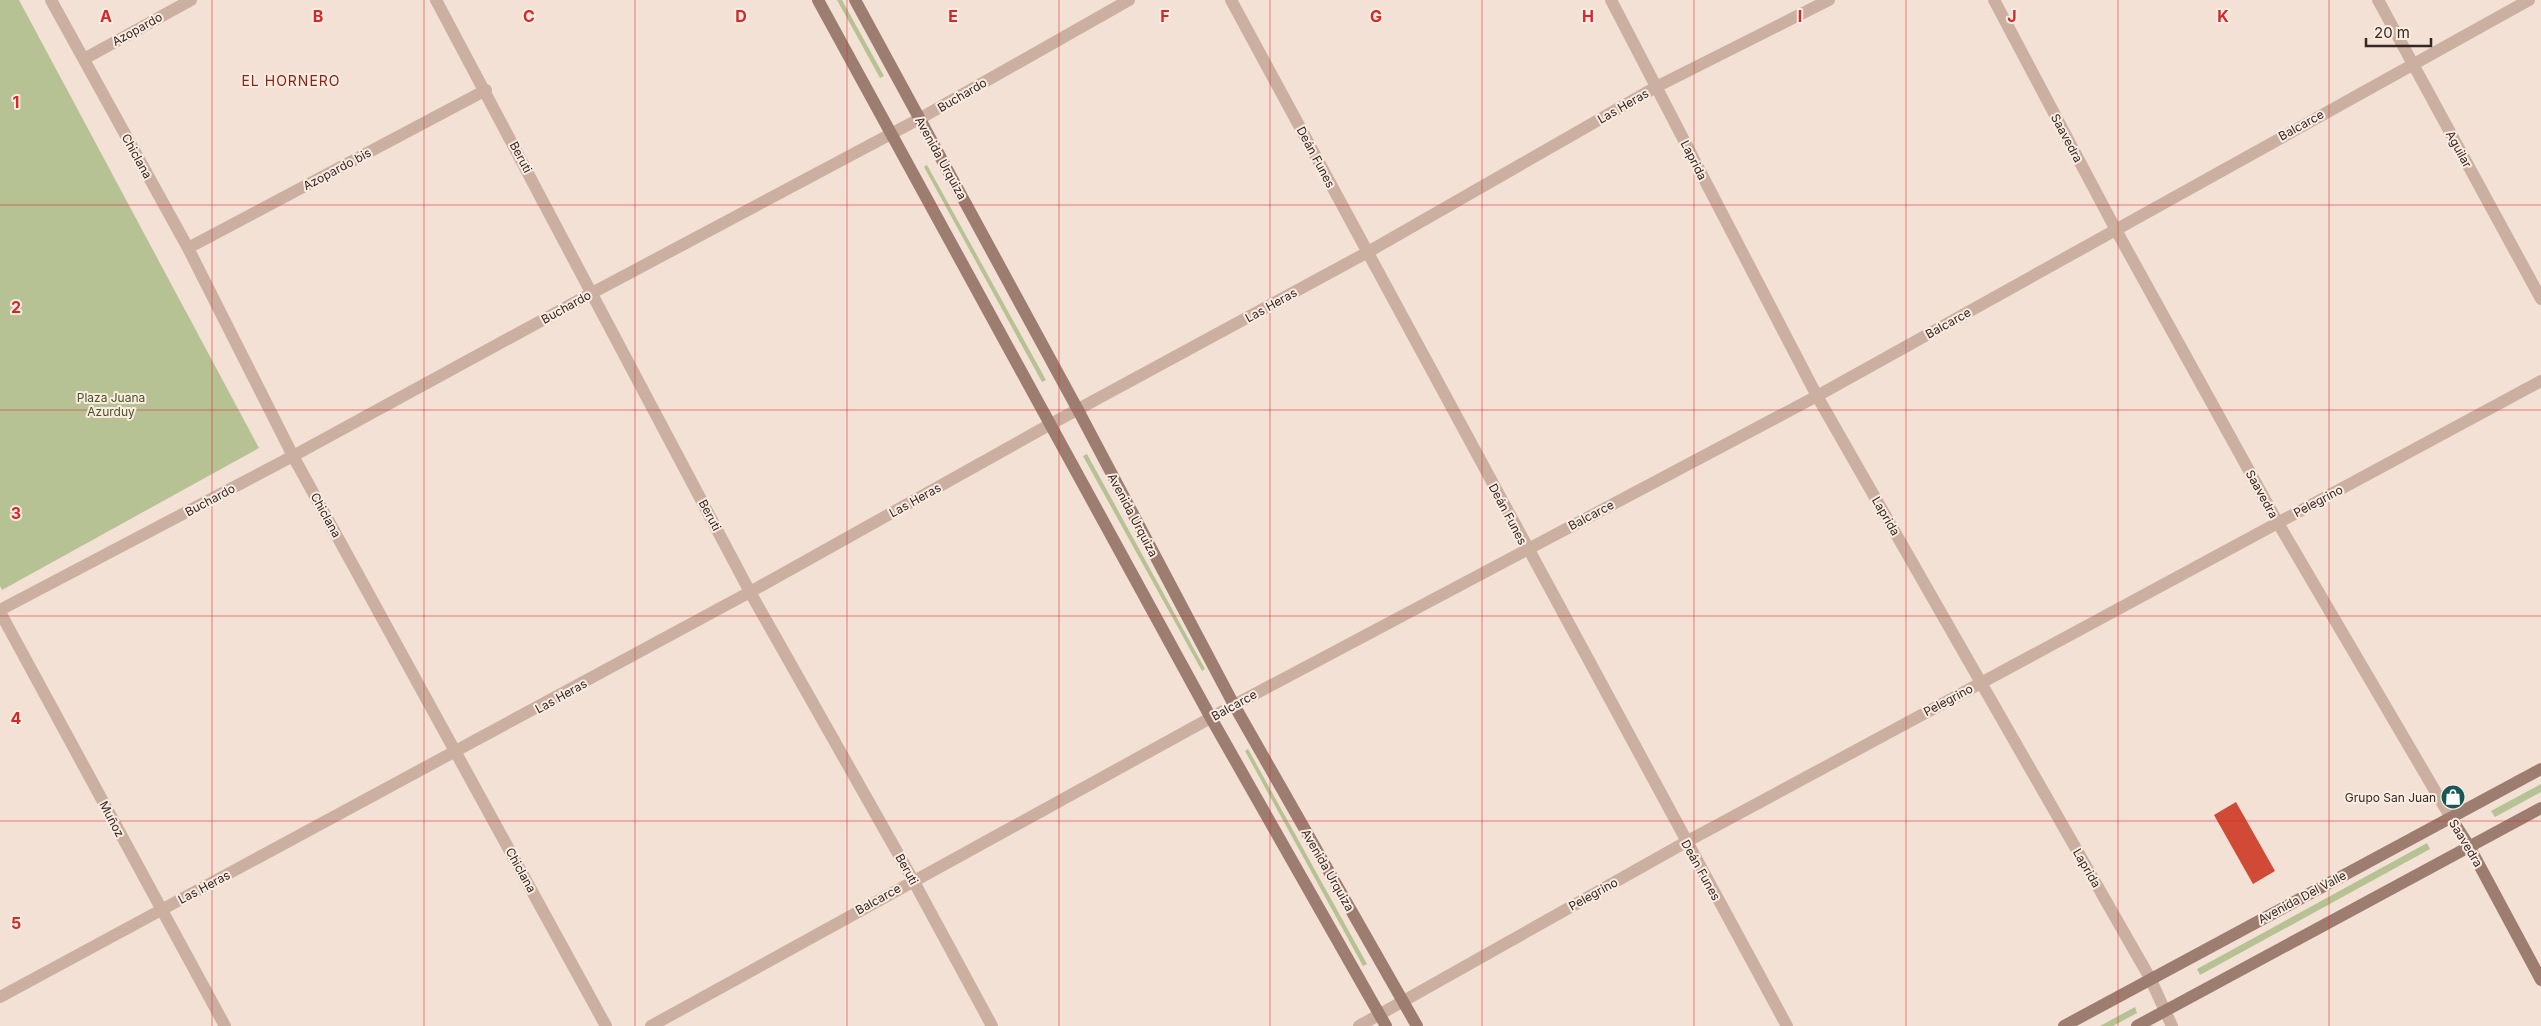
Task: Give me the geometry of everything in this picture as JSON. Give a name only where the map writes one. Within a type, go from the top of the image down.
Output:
[{"type":"main road","points":[[818,0],[1211,718],[1382,1021]]},
{"type":"main road","name":"Avenida Urquiza","points":[[855,0],[1078,410],[1234,705],[1417,1026]]},
{"type":"main road","name":"Avenida Del Valle","points":[[2064,1026],[2541,769]]},
{"type":"main road","points":[[2137,1026],[2541,808]]},
{"type":"main road","name":"Saavedra","points":[[2451,818],[2469,846],[2541,980]]},
{"type":"street","name":"Chiclana","points":[[51,0],[188,248],[293,456],[606,1026]]},
{"type":"street","name":"Azopardo","points":[[84,59],[191,0]]},
{"type":"street","name":"Beruti","points":[[436,0],[486,90],[750,592],[913,880],[992,1026]]},
{"type":"street","name":"Buchardo","points":[[0,611],[293,456],[592,293],[919,119],[1129,0]]},
{"type":"street","name":"Deán Funes","points":[[1231,0],[1787,1026]]},
{"type":"street","name":"Laprida","points":[[1611,0],[1817,396],[2150,978],[2172,1026]]},
{"type":"street","name":"Las Heras","points":[[0,997],[750,592],[1049,424],[1368,252],[1656,87],[1829,0]]},
{"type":"street","name":"Saavedra","points":[[1994,0],[2116,230],[2278,523],[2451,818]]},
{"type":"street","name":"Aguilar","points":[[2378,0],[2541,299]]},
{"type":"street","name":"Balcarce","points":[[651,1026],[913,880],[1234,705],[1817,396],[2412,63],[2529,0]]},
{"type":"street","name":"Azopardo bis","points":[[188,248],[486,90]]},
{"type":"street","name":"Pelegrino","points":[[1359,1026],[1382,1021],[1403,1000],[1686,842],[2541,381]]},
{"type":"street","name":"Muñoz","points":[[0,611],[225,1026]]},
{"type":"green space","name":"Plaza Juana Azurduy","points":[[0,0],[19,0],[259,448],[2,590],[0,586]]},
{"type":"green space","points":[[837,0],[842,0],[884,76],[880,78]]},
{"type":"green space","points":[[927,165],[1046,380],[1042,382],[924,167]]},
{"type":"green space","points":[[1087,454],[1205,669],[1202,671],[1083,456]]},
{"type":"green space","points":[[1248,749],[1367,964],[1363,966],[1245,751]]},
{"type":"green space","points":[[2541,784],[2541,792],[2495,817],[2491,811]]},
{"type":"green space","points":[[2427,843],[2430,849],[2200,975],[2197,969]]},
{"type":"green space","points":[[2135,1007],[2137,1013],[2113,1026],[2100,1026]]},
{"type":"building","points":[[2236,802],[2275,871],[2253,884],[2214,815]]},
{"type":"place","name":"Grupo San Juan","points":[[2453,797]]},
{"type":"district","name":"EL HORNERO","points":[[291,80]]}]
